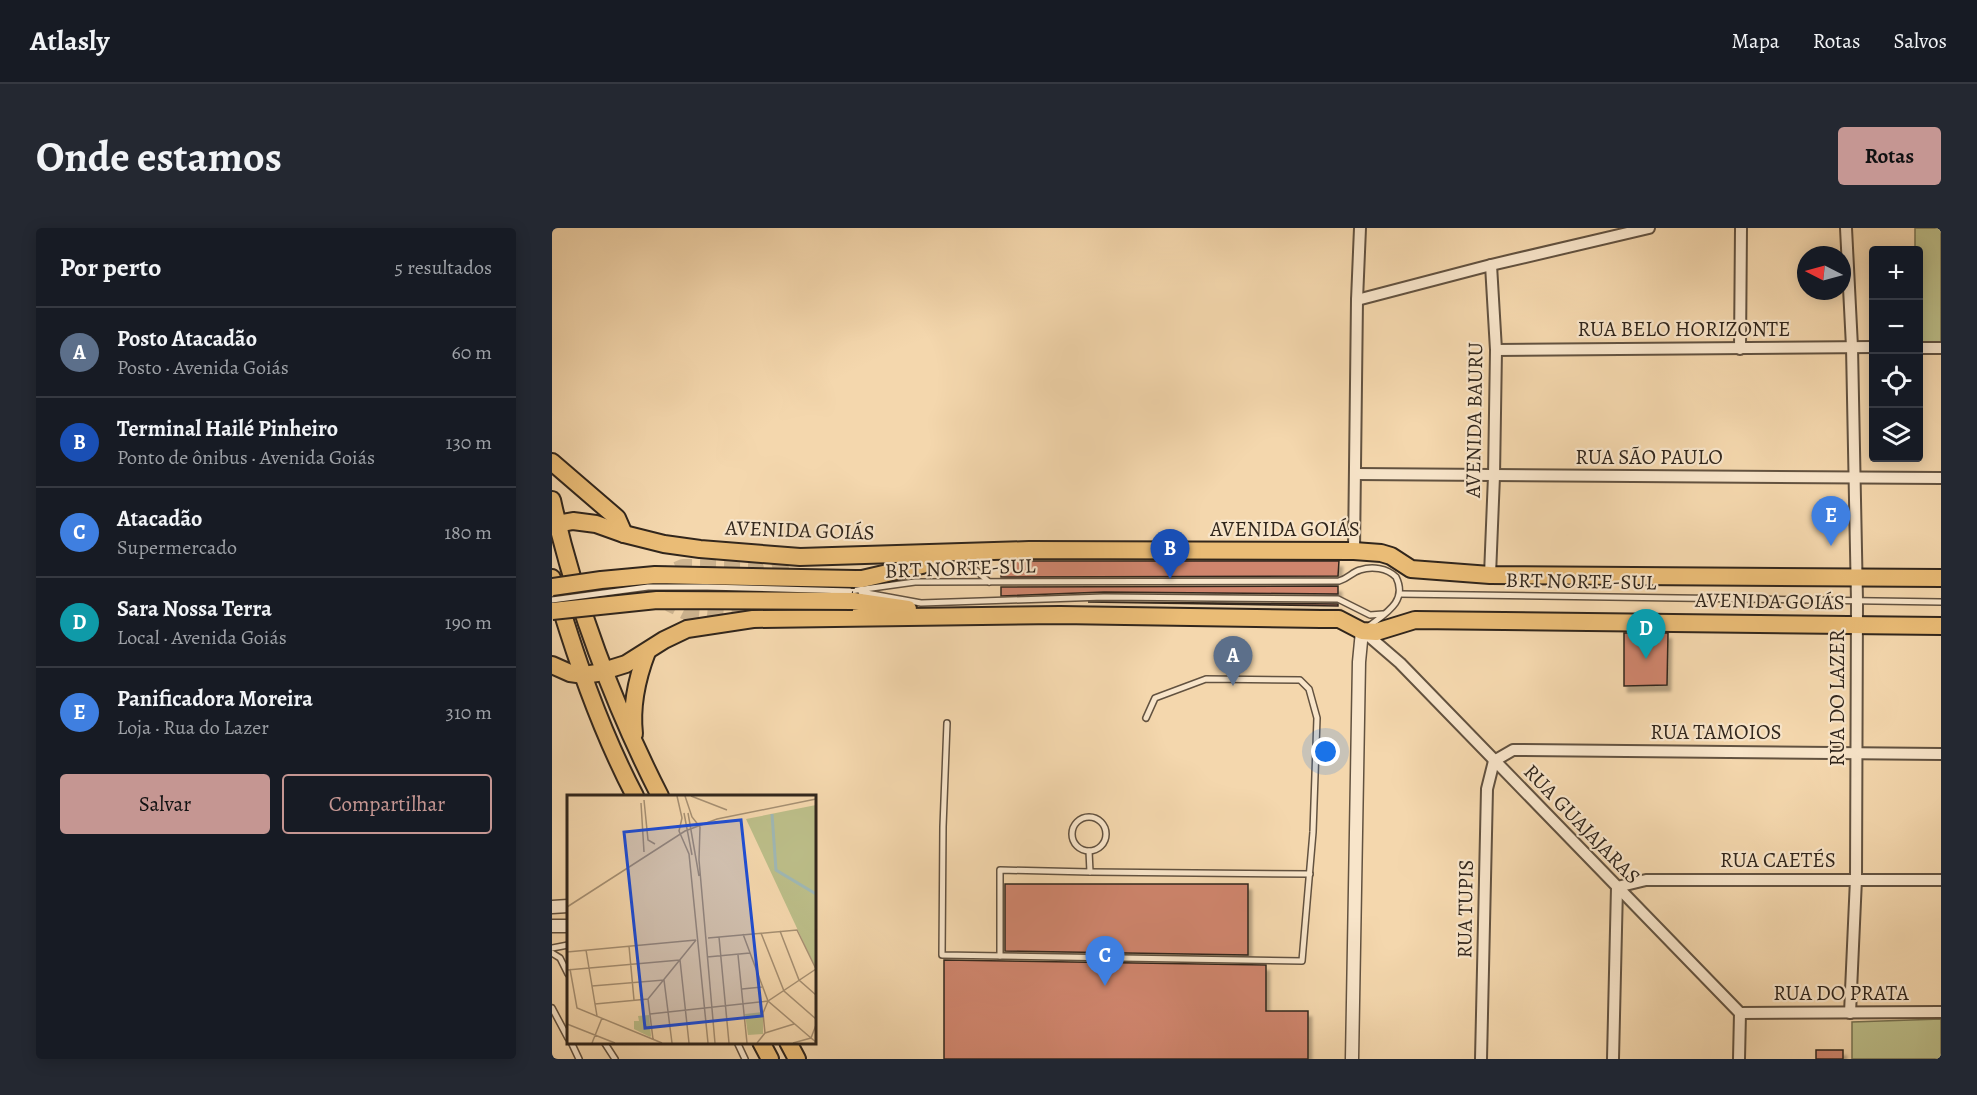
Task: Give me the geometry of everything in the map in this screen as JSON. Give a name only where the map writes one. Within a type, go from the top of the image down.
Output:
[{"type":"main road","points":[[552,462],[617,518],[624,534]]},
{"type":"main road","points":[[552,500],[554,524],[589,629],[635,747],[659,795]]},
{"type":"main road","name":"AVENIDA GOIÁS","points":[[554,524],[573,521],[596,524],[664,544],[800,557],[1029,550],[1362,551],[1391,556],[1412,569],[1490,575],[1941,578]]},
{"type":"main road","points":[[552,611],[657,600],[853,590],[862,579],[922,565],[949,553]]},
{"type":"main road","points":[[552,587],[655,575],[853,590],[952,616]]},
{"type":"main road","points":[[552,578],[568,634],[614,756],[634,795]]},
{"type":"main road","points":[[552,666],[570,673],[584,675],[606,671],[626,664],[664,640],[687,629],[753,620],[1059,615],[1339,619],[1362,632]]},
{"type":"main road","name":"AVENIDA GOIÁS","points":[[1362,632],[1376,632],[1415,620],[1941,626]]},
{"type":"main road","points":[[635,747],[634,706],[638,681],[647,652]]},
{"type":"main road","points":[[762,1044],[770,1059]]},
{"type":"main road","points":[[789,1044],[797,1059]]},
{"type":"street","points":[[1360,228],[1357,300],[1356,474],[1362,551]]},
{"type":"street","points":[[1357,300],[1491,265],[1649,228]]},
{"type":"street","points":[[1740,349],[1741,228]]},
{"type":"street","name":"RUA DO LAZER","points":[[1846,228],[1852,347],[1857,601],[1856,879],[1850,1012]]},
{"type":"street","name":"AVENIDA BAURU","points":[[1490,575],[1496,350],[1491,265]]},
{"type":"street","name":"RUA BELO HORIZONTE","points":[[1496,350],[1869,347]]},
{"type":"street","points":[[1923,348],[1941,348]]},
{"type":"street","name":"RUA SÃO PAULO","points":[[1356,474],[1941,478]]},
{"type":"street","points":[[1352,1059],[1359,662],[1362,632]]},
{"type":"street","name":"RUA GUAJAJARAS","points":[[1362,632],[1400,663],[1740,1013]]},
{"type":"street","name":"RUA TAMOIOS","points":[[1494,761],[1513,750],[1941,754]]},
{"type":"street","name":"RUA TUPIS","points":[[1481,1059],[1487,789],[1494,761]]},
{"type":"street","name":"RUA CAETÉS","points":[[1617,887],[1646,880],[1941,880]]},
{"type":"street","points":[[1614,1059],[1617,887]]},
{"type":"street","points":[[552,907],[567,906]]},
{"type":"street","name":"RUA DO PRATA","points":[[1740,1013],[1941,1012]]},
{"type":"street","points":[[1739,1059],[1740,1013]]},
{"type":"lane","points":[[1362,551],[1392,573],[1399,582],[1400,594],[1398,602],[1362,632]]},
{"type":"lane","points":[[949,553],[971,566],[989,582]]},
{"type":"lane","name":"BRT NORTE-SUL","points":[[853,590],[915,582],[1339,581],[1360,570],[1381,568],[1392,573]]},
{"type":"lane","points":[[552,600],[648,587],[707,586],[853,590]]},
{"type":"lane","name":"BRT NORTE-SUL","points":[[853,590],[921,603],[1104,597],[1329,599],[1350,604],[1370,615],[1386,613]]},
{"type":"lane","name":"BRT NORTE-SUL","points":[[1400,594],[1941,602]]},
{"type":"lane","points":[[947,723],[942,955],[1302,961],[1313,832],[1317,718],[1309,689],[1300,681],[1280,679],[1206,679],[1155,698],[1146,718]]},
{"type":"lane","points":[[1089,816],[1101,821],[1106,833],[1101,846],[1089,851],[1077,846],[1072,834],[1077,822],[1089,816]]},
{"type":"lane","points":[[1089,851],[1090,872]]},
{"type":"lane","points":[[1000,956],[1000,870],[1310,874]]},
{"type":"lane","points":[[567,945],[552,950],[560,958],[567,972]]},
{"type":"lane","points":[[552,1008],[567,1036]]},
{"type":"lane","points":[[571,1044],[579,1059]]},
{"type":"lane","points":[[605,1044],[615,1059]]},
{"type":"lane","points":[[738,1044],[746,1059]]},
{"type":"green space","points":[[1915,228],[1941,228],[1941,344],[1923,345],[1923,246],[1915,246]]},
{"type":"green space","points":[[1941,1019],[1941,1059],[1852,1059],[1852,1022]]},
{"type":"building","points":[[1001,561],[1339,561],[1338,576],[1001,577]]},
{"type":"building","points":[[1338,586],[1338,594],[1104,592],[1001,596],[1001,587]]},
{"type":"building","points":[[1088,602],[1338,604],[1338,606]]},
{"type":"building","points":[[1624,633],[1668,633],[1667,685],[1624,686]]},
{"type":"building","points":[[1005,884],[1248,884],[1248,955],[1005,951]]},
{"type":"building","points":[[944,960],[1266,965],[1266,1011],[1308,1011],[1308,1059],[944,1059]]},
{"type":"building","points":[[1816,1050],[1843,1050],[1843,1059],[1816,1059]]},
{"type":"tunnel","points":[[747,618],[686,612],[670,604],[666,589],[668,573],[683,567],[760,568],[796,558]]},
{"type":"place","name":"Panificadora Moreira","points":[[1831,546]]},
{"type":"place","name":"Terminal Hailé Pinheiro","points":[[1170,579]]},
{"type":"place","name":"Sara Nossa Terra","points":[[1646,659]]},
{"type":"place","name":"Posto Atacadão","points":[[1233,686]]},
{"type":"place","name":"Atacadão","points":[[1105,986]]}]
